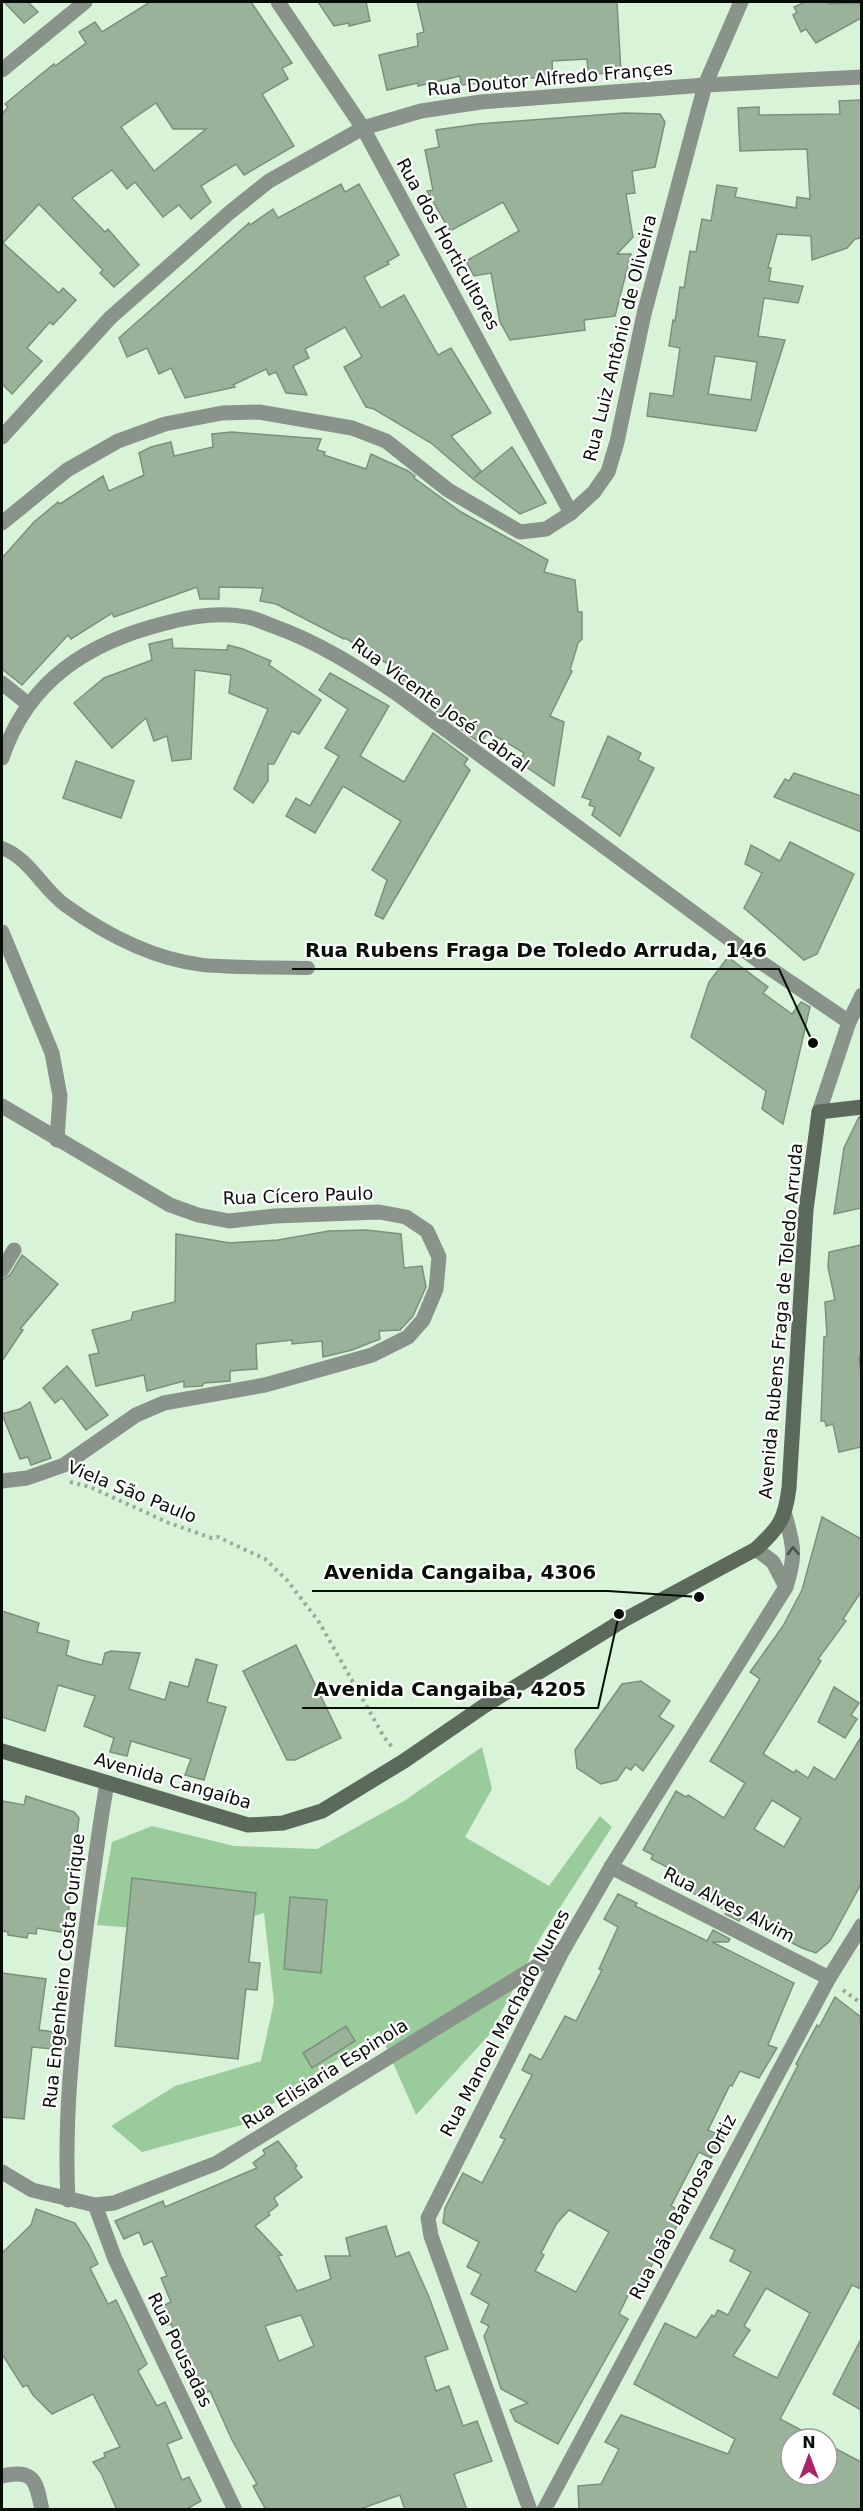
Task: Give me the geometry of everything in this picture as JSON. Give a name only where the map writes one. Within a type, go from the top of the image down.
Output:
[{"type":"main road","points":[[819,1112],[861,1107]]},
{"type":"main road","name":"Avenida Rubens Fraga de Toledo Arruda","points":[[785,1515],[789,1488],[806,1210],[819,1112]]},
{"type":"main road","name":"Avenida Cangaíba","points":[[2,1751],[248,1825],[283,1823],[322,1811],[404,1761],[484,1706],[622,1621],[756,1549],[771,1536],[785,1515]]},
{"type":"street","points":[[2,70],[85,2]]},
{"type":"street","name":"Rua dos Horticultores","points":[[278,2],[363,128],[571,513]]},
{"type":"street","name":"Rua Luiz Antônio de Oliveira","points":[[3,518],[67,471],[118,441],[165,424],[222,413],[260,411],[352,428],[386,441],[448,489],[520,532],[546,529],[571,513],[594,492],[608,472],[617,442],[644,315],[705,85],[741,2]]},
{"type":"street","name":"Rua Doutor Alfredo Françes","points":[[2,437],[110,318],[229,213],[269,181],[363,128],[421,111],[481,102],[705,85],[861,77]]},
{"type":"street","name":"Rua Vicente José Cabral","points":[[2,758],[6,743],[28,704],[65,668],[90,651],[134,631],[197,615],[248,617],[292,633],[340,656],[396,693],[759,961],[849,1022]]},
{"type":"street","points":[[2,683],[28,704]]},
{"type":"street","points":[[2,932],[52,1053],[60,1096],[57,1140]]},
{"type":"street","name":"Avenida Rubens Fraga de Toledo Arruda","points":[[819,1112],[849,1022],[861,995]]},
{"type":"street","name":"Rua Cícero Paulo","points":[[2,1106],[170,1205],[198,1215],[229,1221],[275,1216],[379,1212],[406,1217],[426,1231],[439,1257],[436,1289],[423,1320],[408,1337],[372,1355],[265,1385],[164,1403],[136,1415],[64,1465],[27,1478],[2,1480]]},
{"type":"street","points":[[2,1270],[14,1250]]},
{"type":"street","name":"Rua Manoel Machado Nunes","points":[[530,2510],[431,2236],[428,2218],[563,1950],[611,1867],[786,1587],[794,1564],[793,1542],[785,1515]]},
{"type":"street","points":[[756,1549],[773,1562],[786,1587]]},
{"type":"street","name":"Rua Engenheiro Costa Ourique","points":[[68,2200],[66,2158],[72,2050],[96,1845],[106,1784]]},
{"type":"street","name":"Rua Alves Alvim","points":[[611,1867],[829,1978]]},
{"type":"street","name":"Rua João Barbosa Ortiz","points":[[544,2510],[829,1978],[861,1925]]},
{"type":"street","name":"Rua Elisiaria Espinola","points":[[95,2205],[114,2203],[217,2163],[563,1950]]},
{"type":"street","points":[[2,2172],[32,2190],[95,2205]]},
{"type":"street","name":"Rua Pousadas","points":[[95,2205],[115,2259],[235,2510]]},
{"type":"street","points":[[2,2476],[17,2472],[30,2476],[37,2484],[42,2510]]},
{"type":"lane","points":[[2,848],[12,851],[53,896],[108,933],[138,947],[201,965],[308,968]]},
{"type":"path","name":"Viela São Paulo","points":[[45,1471],[65,1481],[90,1487],[169,1523],[212,1538],[218,1537],[265,1559],[287,1580],[319,1622],[384,1737],[404,1761]]},
{"type":"green space","points":[[482,1747],[492,1789],[465,1837],[549,1886],[600,1816],[612,1827],[542,1935],[489,2035],[416,2115],[379,2031],[242,2125],[142,2152],[111,2126],[175,2086],[261,2061],[274,2002],[264,1913],[196,1933],[97,1925],[112,1842],[152,1826],[234,1846],[317,1849],[404,1801]]},
{"type":"building","points":[[4,2],[28,2],[38,12],[24,23]]},
{"type":"building","points":[[150,2],[251,2],[292,63],[282,68],[288,79],[262,94],[294,146],[244,175],[236,164],[201,186],[211,202],[191,219],[179,205],[163,217],[135,182],[127,189],[112,170],[72,198],[105,232],[108,229],[139,265],[114,287],[100,273],[103,270],[39,204],[3,243],[59,293],[63,288],[76,300],[53,325],[50,322],[27,348],[42,361],[12,394],[2,384],[2,114],[8,107],[5,104],[54,64],[55,66],[86,43],[79,32],[95,22],[102,32]],"holes":[[[156,103],[173,129],[206,129],[154,171],[121,127]]]},
{"type":"building","points":[[318,2],[366,2],[370,21],[349,26],[349,23],[334,26]]},
{"type":"building","points":[[417,2],[617,2],[621,73],[588,74],[587,59],[552,61],[553,76],[461,85],[460,76],[418,86],[418,83],[387,90],[379,55],[418,46],[417,34],[424,32]]},
{"type":"building","points":[[805,2],[861,3],[861,18],[816,43],[806,29],[801,32],[793,15],[797,12],[794,7]]},
{"type":"building","points":[[861,100],[861,238],[855,239],[847,248],[812,260],[811,236],[777,234],[768,268],[771,268],[769,281],[803,286],[798,303],[764,298],[758,336],[785,340],[756,431],[647,416],[650,393],[673,396],[680,348],[669,346],[673,320],[675,321],[680,287],[684,288],[690,251],[696,252],[702,219],[711,221],[717,185],[737,188],[735,197],[796,208],[797,197],[810,199],[807,149],[740,151],[738,108],[759,107],[759,115],[840,114],[839,101]],"holes":[[[715,356],[757,362],[751,400],[708,394]]]},
{"type":"building","points":[[624,113],[660,114],[665,122],[655,167],[632,171],[635,193],[626,194],[633,237],[617,254],[631,254],[615,316],[584,320],[585,330],[510,340],[500,322],[491,273],[474,276],[466,261],[519,231],[503,202],[450,231],[427,191],[433,190],[425,150],[439,147],[436,130],[478,124]]},
{"type":"building","points":[[341,184],[345,192],[359,184],[399,255],[387,262],[389,264],[364,277],[381,308],[404,295],[438,355],[451,348],[491,413],[451,436],[481,471],[474,478],[512,447],[546,503],[520,514],[473,479],[431,443],[374,409],[366,407],[344,367],[362,357],[345,327],[305,349],[309,358],[293,366],[307,395],[286,393],[276,372],[269,375],[266,369],[233,385],[235,387],[185,398],[171,368],[159,374],[147,348],[127,357],[119,338],[249,223],[250,225],[273,209],[278,218]]},
{"type":"building","points":[[232,432],[321,439],[317,450],[325,452],[324,455],[366,469],[371,454],[408,471],[415,476],[414,478],[461,512],[548,560],[544,572],[575,580],[578,612],[582,612],[582,639],[578,643],[570,670],[572,671],[550,716],[564,722],[554,786],[519,762],[524,753],[489,732],[480,743],[443,716],[401,683],[405,676],[390,665],[345,638],[276,604],[260,601],[263,588],[219,587],[219,599],[200,599],[197,587],[114,617],[112,613],[71,639],[68,635],[22,685],[2,669],[2,558],[34,522],[58,502],[60,504],[103,476],[109,491],[144,475],[139,453],[151,447],[171,442],[174,456],[213,447],[212,434]]},
{"type":"building","points":[[172,639],[173,648],[227,650],[228,645],[243,649],[271,661],[269,665],[321,700],[299,734],[292,731],[274,764],[268,764],[268,781],[253,803],[234,789],[268,709],[229,693],[231,675],[195,670],[191,759],[172,761],[167,736],[154,741],[146,718],[112,748],[74,703],[104,678],[152,660],[149,644]]},
{"type":"building","points":[[330,673],[389,706],[360,756],[404,782],[433,733],[468,759],[464,764],[470,770],[383,919],[375,915],[387,880],[372,870],[401,821],[343,786],[315,833],[286,816],[296,798],[310,806],[339,756],[325,748],[348,709],[319,690]]},
{"type":"building","points":[[608,736],[641,753],[638,760],[654,768],[620,836],[592,815],[595,807],[589,805],[591,800],[582,797]]},
{"type":"building","points":[[76,761],[134,781],[121,818],[63,798]]},
{"type":"building","points":[[794,773],[861,796],[861,832],[774,797],[785,779],[789,781]]},
{"type":"building","points":[[790,842],[854,874],[817,954],[804,960],[744,908],[762,873],[745,864],[751,845],[780,861]]},
{"type":"building","points":[[728,957],[768,987],[763,993],[792,1014],[801,1002],[810,1007],[783,1124],[762,1109],[766,1091],[691,1037],[709,982]]},
{"type":"building","points":[[861,1117],[861,1208],[834,1214],[844,1148]]},
{"type":"building","points":[[366,1230],[401,1234],[404,1268],[422,1266],[426,1287],[413,1316],[400,1330],[379,1331],[380,1339],[352,1350],[323,1357],[322,1341],[292,1344],[292,1340],[256,1344],[257,1369],[230,1371],[230,1381],[184,1387],[184,1381],[147,1391],[144,1375],[96,1386],[89,1355],[99,1353],[92,1330],[131,1320],[133,1312],[175,1302],[176,1234],[230,1243],[278,1240],[329,1231]]},
{"type":"building","points":[[861,1245],[861,1357],[859,1357],[861,1447],[839,1452],[833,1424],[826,1426],[825,1421],[821,1421],[824,1337],[827,1336],[825,1302],[835,1300],[828,1267],[829,1252]]},
{"type":"building","points":[[22,1255],[58,1284],[20,1329],[23,1330],[2,1361],[2,1280],[10,1275]]},
{"type":"building","points":[[67,1366],[108,1415],[86,1430],[62,1398],[55,1403],[43,1388]]},
{"type":"building","points":[[30,1402],[51,1458],[31,1465],[28,1457],[20,1459],[2,1414],[20,1409]]},
{"type":"building","points":[[822,1517],[861,1539],[861,1592],[843,1619],[846,1621],[818,1659],[821,1661],[763,1754],[794,1773],[796,1770],[808,1778],[814,1767],[835,1780],[861,1737],[861,1884],[830,1941],[816,1953],[741,1917],[739,1921],[725,1914],[727,1911],[672,1882],[677,1872],[651,1859],[653,1855],[643,1850],[676,1791],[686,1797],[688,1795],[724,1818],[745,1783],[710,1761],[760,1679],[750,1672],[783,1626],[802,1590]],"holes":[[[772,1800],[801,1818],[784,1847],[754,1829]]]},
{"type":"building","points":[[2,1611],[39,1623],[37,1632],[69,1641],[66,1655],[81,1660],[102,1665],[105,1653],[111,1651],[140,1653],[129,1689],[165,1700],[170,1682],[188,1687],[196,1659],[217,1665],[207,1702],[226,1707],[204,1780],[185,1775],[191,1759],[131,1741],[127,1756],[110,1752],[114,1738],[84,1726],[95,1696],[58,1685],[45,1731],[2,1717]]},
{"type":"building","points":[[296,1645],[341,1738],[295,1760],[287,1760],[243,1671]]},
{"type":"building","points":[[641,1681],[670,1701],[659,1717],[674,1726],[643,1771],[635,1764],[631,1770],[626,1767],[617,1780],[601,1784],[577,1768],[575,1750],[622,1684]]},
{"type":"building","points":[[834,1687],[859,1703],[851,1715],[857,1719],[845,1738],[818,1722]]},
{"type":"building","points":[[26,1796],[74,1812],[79,1818],[66,1933],[37,1928],[36,1934],[28,1933],[27,1938],[8,1935],[8,1932],[2,1931],[2,1801],[24,1805]]},
{"type":"building","points":[[132,1878],[256,1893],[249,1962],[260,1963],[257,1990],[246,1989],[238,2059],[115,2046]]},
{"type":"building","points":[[618,1894],[637,1903],[635,1906],[707,1941],[713,1930],[730,1939],[728,1942],[712,1942],[794,1983],[768,2045],[777,2048],[759,2078],[740,2071],[732,2086],[730,2085],[708,2130],[724,2137],[711,2158],[699,2152],[671,2206],[684,2213],[659,2259],[656,2257],[641,2286],[634,2283],[619,2314],[628,2319],[558,2444],[515,2421],[510,2410],[528,2403],[501,2389],[484,2336],[489,2326],[481,2322],[489,2304],[471,2294],[481,2274],[467,2267],[479,2242],[443,2223],[445,2208],[463,2173],[482,2183],[505,2139],[500,2137],[532,2075],[522,2070],[530,2054],[541,2060],[565,2016],[576,2021],[602,1970],[599,1969],[618,1927],[604,1919]],"holes":[[[569,2210],[609,2232],[576,2292],[535,2271],[544,2255],[541,2253],[557,2223]]]},
{"type":"building","points":[[290,1897],[327,1900],[321,1973],[284,1969]]},
{"type":"building","points":[[2,1973],[46,1979],[39,2030],[55,2032],[53,2049],[32,2047],[24,2119],[2,2117]]},
{"type":"building","points":[[835,1997],[861,2017],[861,2289],[852,2285],[780,2419],[795,2427],[779,2427],[779,2487],[839,2487],[839,2450],[861,2462],[861,2510],[579,2510],[578,2486],[601,2484],[619,2449],[605,2442],[621,2415],[728,2454],[735,2439],[634,2384],[665,2323],[696,2338],[718,2310],[728,2315],[751,2272],[730,2261],[735,2250],[710,2238],[817,2025],[819,2027]],"holes":[[[766,2288],[810,2313],[777,2378],[733,2356],[750,2330],[744,2326]]]},
{"type":"building","points":[[346,2026],[355,2041],[312,2068],[303,2053]]},
{"type":"building","points":[[278,2141],[297,2166],[295,2168],[302,2177],[274,2198],[278,2205],[268,2213],[270,2215],[255,2226],[282,2255],[278,2256],[297,2291],[331,2279],[325,2256],[350,2256],[346,2238],[386,2226],[396,2257],[409,2252],[448,2349],[425,2357],[436,2391],[449,2386],[463,2426],[477,2421],[492,2461],[454,2474],[467,2510],[405,2510],[400,2495],[357,2510],[266,2510],[253,2486],[257,2484],[232,2440],[210,2391],[200,2395],[191,2379],[195,2377],[171,2324],[167,2325],[158,2308],[171,2302],[161,2278],[167,2276],[152,2241],[144,2245],[139,2232],[124,2239],[115,2221],[163,2201],[165,2207],[257,2168],[253,2163],[265,2154],[263,2150]],"holes":[[[301,2315],[314,2346],[279,2361],[265,2326]]]},
{"type":"building","points":[[36,2209],[75,2223],[89,2245],[98,2264],[90,2268],[108,2304],[116,2300],[147,2364],[138,2371],[157,2406],[165,2402],[182,2438],[167,2444],[182,2480],[189,2477],[201,2501],[185,2510],[117,2510],[101,2473],[93,2462],[105,2457],[104,2453],[120,2447],[93,2394],[52,2414],[33,2395],[27,2385],[23,2387],[2,2354],[2,2253],[31,2225]]},
{"type":"building","points":[[861,2339],[861,2410],[833,2394]]},
{"type":"place","name":"Rua Rubens Fraga De Toledo Arruda, 146","points":[[813,1043]]},
{"type":"place","name":"Avenida Cangaiba, 4306","points":[[699,1597]]},
{"type":"place","name":"Avenida Cangaiba, 4205","points":[[619,1614]]}]
